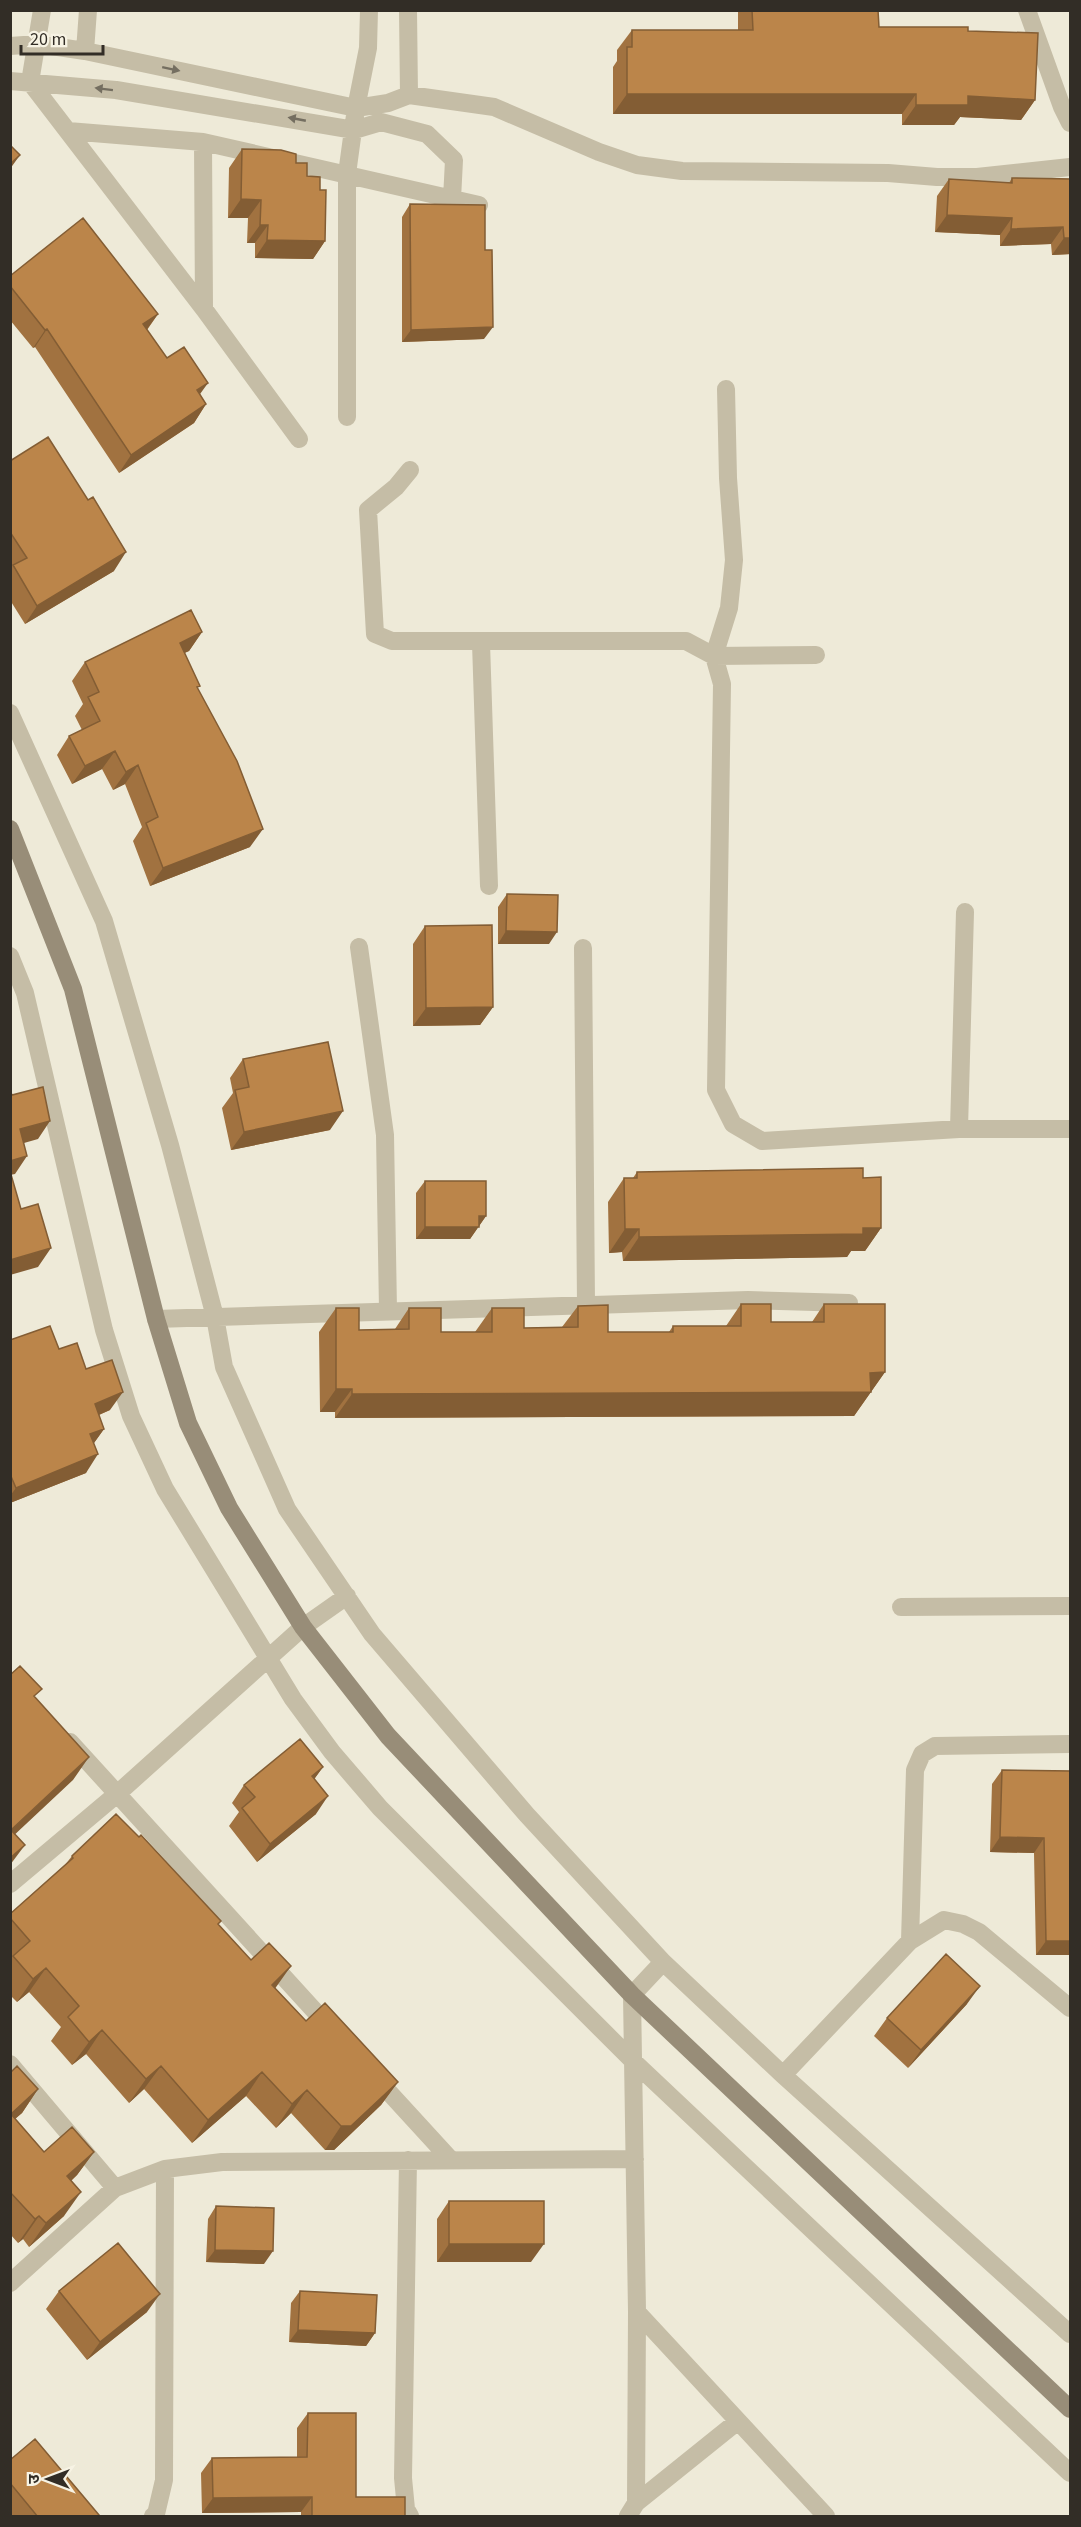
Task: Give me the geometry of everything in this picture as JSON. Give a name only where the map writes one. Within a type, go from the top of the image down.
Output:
[{"type":"street","points":[[42,10],[30,82],[204,309],[299,439]]},
{"type":"street","points":[[85,51],[88,10]]},
{"type":"street","points":[[347,417],[347,174],[356,108],[368,48],[369,10]]},
{"type":"street","points":[[408,10],[410,95]]},
{"type":"street","points":[[1027,10],[1062,107],[1071,123]]},
{"type":"street","points":[[10,45],[38,44],[85,51],[356,108],[388,103],[410,95],[494,107],[599,152],[638,165],[682,171],[888,173],[977,177],[1071,167]]},
{"type":"street","points":[[10,81],[116,90],[354,130],[381,122],[427,134],[454,160],[452,199]]},
{"type":"street","points":[[68,131],[203,142],[479,205]]},
{"type":"street","points":[[203,142],[204,309]]},
{"type":"street","points":[[726,389],[728,478],[734,560],[729,608],[714,656],[722,684],[716,1090],[728,1116],[733,1124],[762,1141],[959,1129],[1071,1129]]},
{"type":"street","points":[[410,470],[396,486],[368,510],[375,634],[392,641],[686,641],[714,656],[816,655]]},
{"type":"street","points":[[481,642],[489,886]]},
{"type":"street","points":[[10,713],[104,921],[170,1145],[215,1317],[224,1367],[287,1509],[372,1634],[527,1815],[663,1962],[783,2075],[1071,2334]]},
{"type":"street","points":[[10,829],[73,989],[156,1319],[188,1423],[229,1508],[303,1627],[388,1736],[632,1995],[1071,2409]]},
{"type":"street","points":[[959,1129],[965,912]]},
{"type":"street","points":[[359,947],[385,1135],[388,1310]]},
{"type":"street","points":[[583,948],[585,1304]]},
{"type":"street","points":[[10,956],[25,993],[104,1330],[131,1416],[165,1489],[267,1659],[332,1752],[380,1808],[633,2061],[1067,2462]]},
{"type":"street","points":[[156,1319],[748,1300],[849,1303]]},
{"type":"street","points":[[10,1884],[117,1794],[303,1627],[346,1596]]},
{"type":"street","points":[[901,1607],[1071,1606]]},
{"type":"street","points":[[56,1726],[347,2047]]},
{"type":"street","points":[[910,1941],[915,1770],[922,1754],[935,1746],[1071,1744]]},
{"type":"street","points":[[783,2075],[910,1941],[944,1920],[963,1924],[979,1932],[1063,1994],[1071,2008]]},
{"type":"street","points":[[632,2510],[638,2312],[632,1995],[663,1962]]},
{"type":"street","points":[[10,2064],[115,2188]]},
{"type":"street","points":[[363,2064],[451,2160]]},
{"type":"street","points":[[10,2283],[115,2188],[165,2169],[222,2162],[635,2159]]},
{"type":"street","points":[[408,2160],[403,2478],[406,2509],[410,2517]]},
{"type":"street","points":[[153,2517],[156,2514],[164,2480],[165,2169]]},
{"type":"street","points":[[638,2312],[826,2517]]},
{"type":"street","points":[[632,2510],[738,2421]]},
{"type":"building","points":[[752,10],[878,10],[879,27],[968,27],[968,31],[1038,33],[1035,100],[968,96],[968,105],[916,105],[916,94],[627,94],[627,47],[632,47],[632,30],[753,30]]},
{"type":"building","points":[[10,145],[20,155],[10,164]]},
{"type":"building","points":[[242,149],[281,150],[296,154],[296,163],[307,163],[307,176],[320,177],[320,190],[326,190],[325,241],[267,240],[268,225],[260,225],[261,200],[241,199]]},
{"type":"building","points":[[1012,178],[1071,179],[1071,238],[1064,238],[1063,227],[1011,229],[1012,218],[947,215],[949,179],[1012,183]]},
{"type":"building","points":[[410,204],[485,205],[485,250],[492,250],[493,327],[411,330]]},
{"type":"building","points":[[83,218],[158,314],[143,324],[167,358],[184,347],[208,383],[197,390],[206,404],[131,455],[47,329],[45,330],[10,286],[10,276]]},
{"type":"building","points":[[48,437],[88,500],[93,497],[126,552],[37,606],[13,565],[27,558],[10,532],[10,461]]},
{"type":"building","points":[[191,610],[202,632],[180,643],[200,686],[197,687],[237,761],[263,829],[163,868],[146,823],[158,817],[138,765],[126,772],[115,751],[85,766],[69,736],[100,721],[88,697],[99,692],[85,662]]},
{"type":"building","points":[[507,894],[558,895],[557,932],[506,931]]},
{"type":"building","points":[[492,925],[493,1007],[426,1008],[425,926]]},
{"type":"building","points":[[328,1042],[343,1111],[244,1132],[235,1090],[249,1087],[243,1059]]},
{"type":"building","points":[[43,1087],[50,1121],[20,1129],[27,1156],[10,1161],[10,1090],[12,1095]]},
{"type":"building","points":[[863,1168],[863,1178],[881,1177],[881,1228],[863,1228],[863,1234],[639,1237],[639,1229],[625,1229],[624,1178],[637,1178],[637,1172]]},
{"type":"building","points":[[10,1171],[21,1209],[38,1204],[51,1248],[10,1260]]},
{"type":"building","points":[[425,1181],[486,1181],[486,1216],[479,1216],[479,1227],[425,1227]]},
{"type":"building","points":[[741,1304],[771,1304],[771,1322],[824,1322],[824,1304],[885,1304],[885,1372],[870,1373],[871,1392],[352,1394],[352,1389],[336,1389],[336,1308],[359,1308],[359,1330],[409,1329],[409,1308],[441,1308],[441,1332],[492,1332],[492,1308],[524,1308],[524,1328],[578,1327],[578,1306],[608,1305],[608,1332],[673,1332],[673,1326],[741,1326]]},
{"type":"building","points":[[50,1326],[59,1349],[77,1343],[86,1369],[112,1360],[123,1392],[95,1404],[104,1429],[90,1434],[98,1454],[16,1488],[10,1474],[10,1340]]},
{"type":"building","points":[[20,1666],[42,1689],[34,1696],[89,1757],[11,1830],[25,1845],[10,1858],[10,1675]]},
{"type":"building","points":[[300,1739],[323,1767],[312,1776],[328,1796],[270,1844],[242,1808],[255,1797],[244,1785]]},
{"type":"building","points":[[1002,1770],[1071,1771],[1071,1941],[1046,1941],[1044,1838],[1000,1837]]},
{"type":"building","points":[[116,1814],[139,1837],[141,1835],[221,1921],[218,1924],[251,1960],[269,1943],[291,1966],[272,1985],[306,2021],[325,2003],[398,2082],[351,2126],[341,2126],[307,2090],[292,2104],[262,2072],[208,2120],[161,2066],[146,2079],[102,2030],[89,2042],[68,2017],[79,2006],[46,1968],[33,1979],[13,1956],[30,1941],[10,1918],[10,1914],[73,1858],[72,1856]]},
{"type":"building","points":[[946,1954],[980,1986],[921,2050],[887,2018]]},
{"type":"building","points":[[17,2066],[38,2089],[11,2114],[44,2152],[72,2127],[94,2152],[67,2176],[81,2192],[46,2223],[39,2216],[35,2219],[10,2192],[10,2073]]},
{"type":"building","points":[[449,2201],[544,2201],[544,2244],[449,2244]]},
{"type":"building","points":[[216,2206],[274,2208],[273,2251],[215,2250]]},
{"type":"building","points":[[118,2243],[160,2294],[100,2342],[59,2291]]},
{"type":"building","points":[[300,2291],[377,2295],[375,2333],[298,2330]]},
{"type":"building","points":[[308,2413],[356,2413],[356,2497],[405,2497],[405,2517],[312,2517],[312,2497],[213,2498],[212,2458],[307,2457]]},
{"type":"building","points":[[35,2439],[99,2515],[97,2517],[38,2517],[10,2483],[10,2460]]}]
